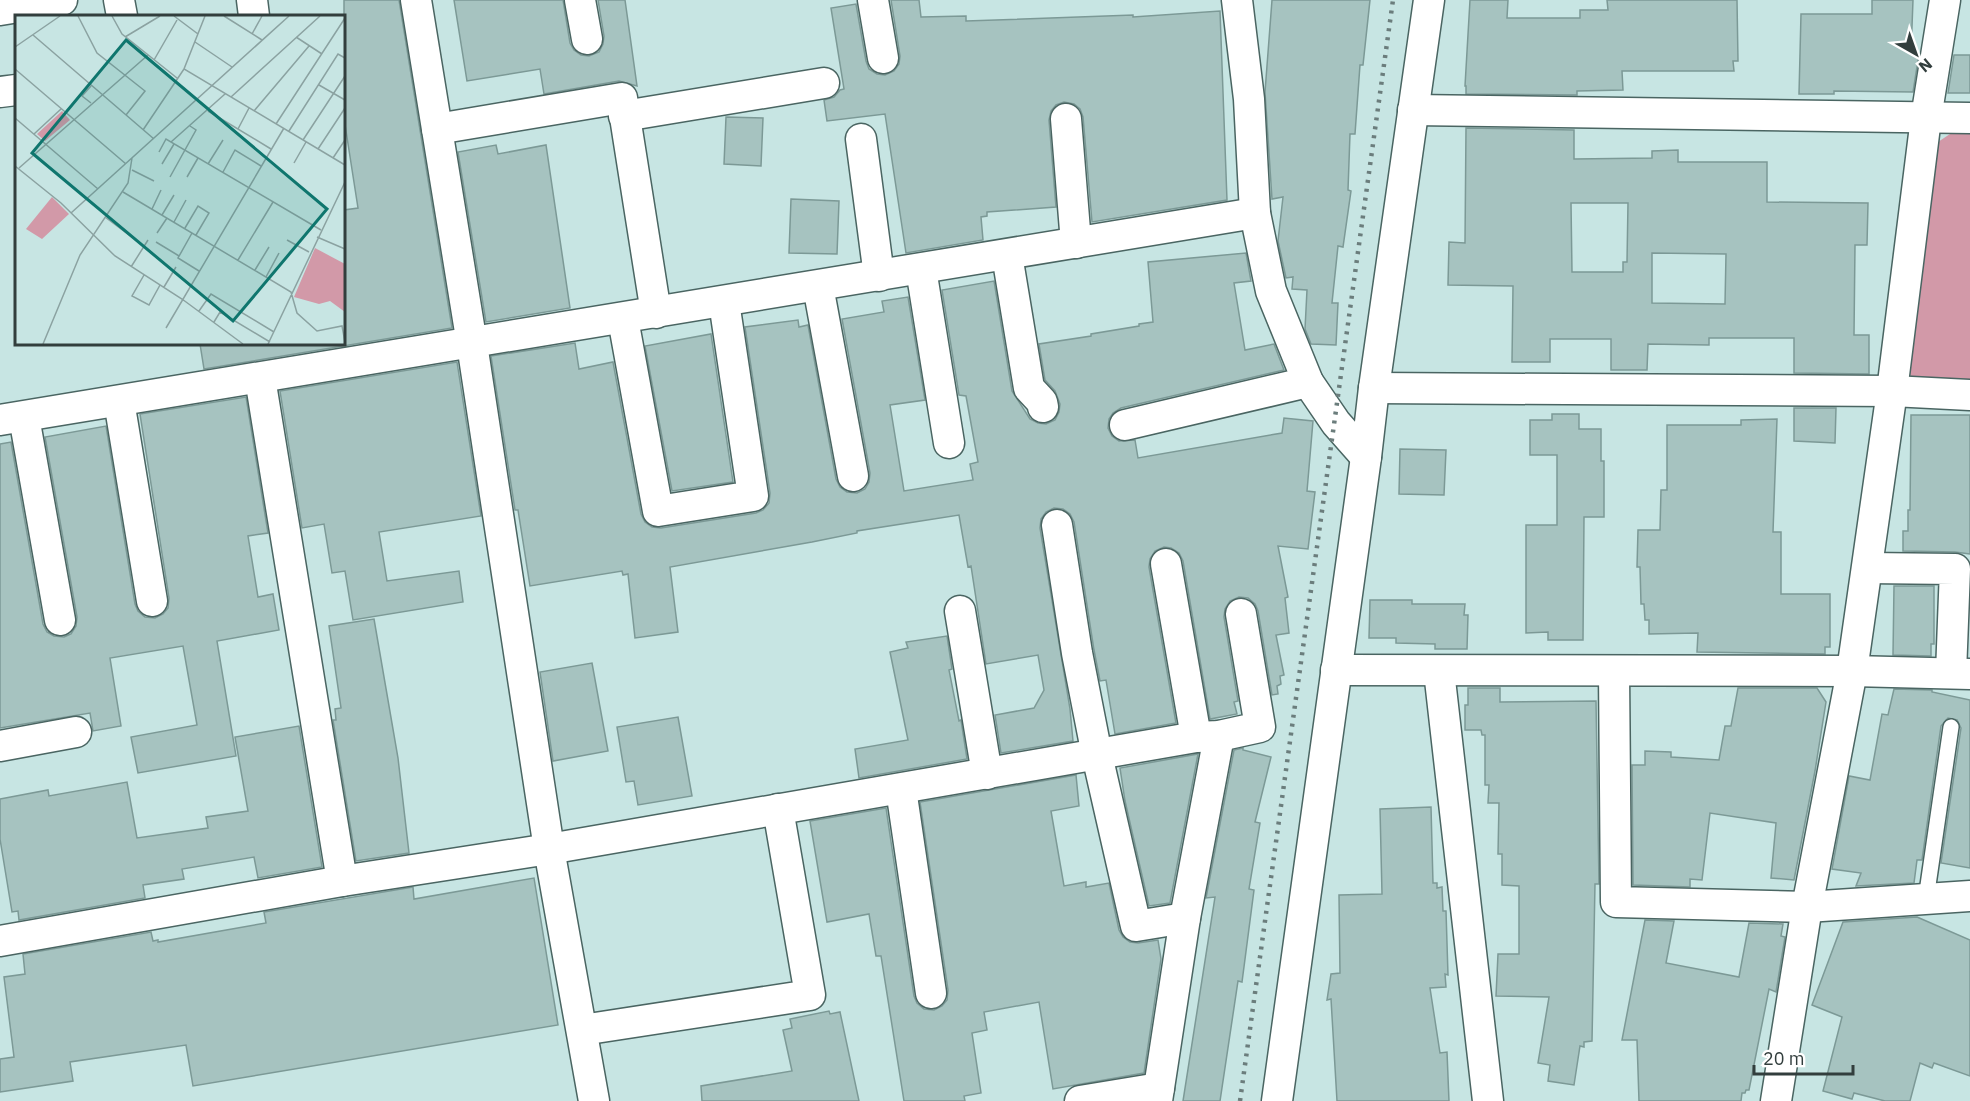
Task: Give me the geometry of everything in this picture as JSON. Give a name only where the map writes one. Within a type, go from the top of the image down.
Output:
[{"type":"street","points":[[0,10],[62,0]]},
{"type":"street","points":[[119,0],[122,15]]},
{"type":"street","points":[[252,0],[254,15]]},
{"type":"street","points":[[416,0],[549,849],[594,1101]]},
{"type":"street","points":[[580,0],[587,39]]},
{"type":"street","points":[[873,0],[883,58]]},
{"type":"street","points":[[1237,0],[1249,99],[1255,213],[1270,291],[1308,382],[1336,423],[1366,457]]},
{"type":"street","points":[[1278,1101],[1429,0]]},
{"type":"street","points":[[1776,1101],[1807,907],[1852,671],[1868,568],[1926,118],[1945,0]]},
{"type":"street","points":[[624,116],[824,83]]},
{"type":"street","points":[[0,92],[15,90]]},
{"type":"street","points":[[437,129],[621,98],[656,313]]},
{"type":"street","points":[[1413,110],[1970,118]]},
{"type":"street","points":[[1066,119],[1076,243]]},
{"type":"street","points":[[861,139],[879,276]]},
{"type":"street","points":[[60,620],[12,418],[1255,213]]},
{"type":"street","points":[[1007,255],[1029,388],[1042,402],[1043,407]]},
{"type":"street","points":[[921,269],[949,443]]},
{"type":"street","points":[[819,286],[853,476]]},
{"type":"street","points":[[623,319],[658,511],[753,496],[724,302]]},
{"type":"street","points":[[260,378],[342,881]]},
{"type":"street","points":[[1125,425],[1308,382]]},
{"type":"street","points":[[1374,388],[1892,392],[1970,395]]},
{"type":"street","points":[[119,401],[152,601]]},
{"type":"street","points":[[1057,525],[1096,755],[1136,926],[1185,918]]},
{"type":"street","points":[[1080,1101],[1158,1094],[1185,918],[1208,737],[1166,564]]},
{"type":"street","points":[[1336,670],[1852,671],[1961,674],[1955,569],[1868,568]]},
{"type":"street","points":[[960,611],[987,774]]},
{"type":"street","points":[[0,941],[342,881],[549,849],[1260,727],[1241,614]]},
{"type":"street","points":[[1439,671],[1488,1101]]},
{"type":"street","points":[[1614,672],[1616,902],[1807,907],[1970,896]]},
{"type":"street","points":[[0,746],[76,732]]},
{"type":"street","points":[[901,789],[932,993]]},
{"type":"street","points":[[582,1030],[810,995],[778,809]]},
{"type":"lane","points":[[1926,899],[1951,727]]},
{"type":"shaded area","points":[[1950,134],[1970,134],[1970,382],[1916,382],[1907,371],[1938,142]]},
{"type":"building","points":[[344,0],[399,0],[452,328],[204,369],[200,345],[345,345],[345,210],[358,208],[345,124]]},
{"type":"building","points":[[454,0],[563,0],[570,43],[581,55],[589,56],[599,52],[603,44],[604,36],[598,0],[625,0],[637,86],[619,81],[544,94],[540,69],[467,81]]},
{"type":"building","points":[[891,0],[919,0],[921,17],[966,16],[966,21],[1133,15],[1133,17],[1220,11],[1227,200],[1092,222],[1083,117],[1080,109],[1074,104],[1064,102],[1056,105],[1051,111],[1049,120],[1056,207],[987,212],[987,216],[981,217],[983,240],[906,253],[885,114],[827,121],[824,100],[834,97],[844,89],[831,8],[856,4],[869,69],[877,74],[885,75],[894,71],[899,64],[900,56]]},
{"type":"building","points":[[1272,0],[1370,0],[1363,65],[1360,65],[1355,134],[1350,134],[1348,190],[1351,191],[1343,247],[1338,246],[1332,303],[1338,303],[1336,345],[1311,344],[1305,329],[1307,290],[1292,289],[1293,277],[1286,278],[1278,241],[1283,197],[1272,199],[1265,92]]},
{"type":"building","points":[[1470,0],[1508,0],[1507,18],[1580,18],[1580,10],[1608,10],[1607,0],[1737,0],[1738,61],[1733,61],[1734,71],[1622,71],[1623,90],[1577,91],[1577,95],[1466,94]]},
{"type":"building","points":[[1872,0],[1913,0],[1911,53],[1919,54],[1913,92],[1834,91],[1834,94],[1799,94],[1801,14],[1872,14]]},
{"type":"building","points":[[1954,55],[1970,55],[1970,93],[1948,93]]},
{"type":"building","points":[[726,117],[763,118],[761,166],[724,164]]},
{"type":"building","points":[[1466,128],[1574,130],[1574,159],[1652,158],[1652,151],[1678,150],[1678,162],[1767,162],[1767,202],[1868,203],[1867,245],[1855,245],[1854,335],[1869,335],[1869,374],[1794,373],[1794,338],[1709,338],[1709,345],[1648,344],[1647,370],[1611,370],[1611,339],[1550,339],[1550,362],[1512,362],[1513,286],[1448,285],[1449,242],[1465,243]],"holes":[[[1571,203],[1628,203],[1627,262],[1623,262],[1623,272],[1572,272]],[[1652,253],[1726,254],[1725,304],[1652,303]]]},
{"type":"building","points":[[496,145],[498,154],[546,145],[570,308],[486,322],[458,152]]},
{"type":"building","points":[[791,199],[839,201],[837,254],[789,253]]},
{"type":"building","points":[[1246,253],[1251,281],[1234,283],[1245,350],[1274,344],[1284,370],[1121,408],[1109,419],[1108,428],[1112,436],[1119,441],[1135,440],[1138,458],[1282,433],[1284,418],[1313,421],[1307,491],[1315,492],[1308,549],[1278,546],[1288,597],[1285,598],[1289,633],[1276,635],[1284,675],[1280,676],[1281,684],[1277,686],[1278,694],[1272,695],[1255,604],[1248,598],[1239,597],[1230,601],[1225,609],[1224,617],[1238,701],[1234,702],[1237,714],[1210,719],[1183,561],[1179,553],[1164,547],[1155,551],[1150,559],[1149,567],[1176,723],[1115,734],[1106,680],[1100,681],[1094,650],[1074,522],[1070,514],[1063,509],[1054,508],[1046,512],[1041,519],[1040,528],[1070,709],[1073,741],[1001,753],[995,715],[1034,708],[1044,690],[1038,655],[986,664],[971,566],[968,567],[959,515],[857,531],[857,533],[812,542],[670,567],[678,632],[635,638],[628,574],[623,575],[622,571],[530,586],[518,510],[515,510],[491,356],[575,343],[579,369],[613,362],[641,514],[645,522],[652,527],[661,528],[756,513],[763,510],[769,503],[770,493],[745,327],[798,320],[799,327],[808,325],[836,479],[840,487],[847,492],[857,493],[865,489],[870,473],[842,319],[884,312],[882,301],[908,297],[925,400],[890,405],[904,491],[973,480],[970,464],[978,462],[966,396],[959,395],[942,290],[994,281],[1012,391],[1030,419],[1046,424],[1055,420],[1060,404],[1055,391],[1045,380],[1039,344],[1091,336],[1091,334],[1153,322],[1148,262]]},
{"type":"building","points":[[711,334],[733,482],[672,491],[645,346]]},
{"type":"building","points":[[457,362],[481,516],[379,532],[387,581],[459,571],[463,602],[353,620],[345,571],[332,573],[324,524],[302,528],[280,391]]},
{"type":"building","points":[[246,397],[268,533],[248,536],[258,597],[273,594],[279,630],[217,641],[236,756],[138,773],[131,737],[197,725],[183,646],[110,658],[121,726],[93,731],[90,713],[0,728],[0,444],[11,442],[43,624],[47,632],[54,636],[64,637],[71,634],[76,626],[77,617],[45,437],[106,426],[135,604],[138,611],[145,617],[155,618],[168,608],[169,598],[140,414]]},
{"type":"building","points":[[1794,408],[1836,408],[1835,443],[1794,441]]},
{"type":"building","points":[[1552,414],[1579,414],[1579,429],[1601,429],[1601,461],[1604,461],[1604,517],[1584,517],[1583,640],[1548,640],[1548,632],[1526,633],[1526,525],[1557,525],[1557,455],[1530,455],[1530,420],[1552,420]]},
{"type":"building","points":[[1911,415],[1970,415],[1970,554],[1903,551],[1903,531],[1908,531],[1908,510],[1910,510]]},
{"type":"building","points":[[1777,419],[1773,532],[1781,532],[1781,594],[1830,594],[1830,647],[1825,647],[1825,654],[1697,652],[1698,633],[1649,634],[1649,620],[1645,620],[1644,604],[1641,604],[1640,567],[1637,567],[1638,530],[1660,530],[1661,490],[1667,490],[1667,425],[1741,425],[1741,420]]},
{"type":"building","points":[[1400,449],[1446,450],[1444,495],[1399,494]]},
{"type":"building","points":[[1894,586],[1934,586],[1934,644],[1931,644],[1931,656],[1893,655]]},
{"type":"building","points":[[1370,600],[1412,600],[1412,604],[1465,604],[1464,615],[1468,615],[1467,649],[1435,649],[1435,644],[1396,643],[1396,638],[1369,638]]},
{"type":"building","points":[[374,619],[398,758],[409,853],[356,861],[333,720],[336,720],[335,709],[341,708],[329,626]]},
{"type":"building","points":[[947,636],[952,669],[949,670],[959,721],[961,720],[967,759],[859,778],[855,749],[908,740],[890,652],[908,648],[906,642]]},
{"type":"building","points":[[592,663],[608,751],[553,761],[540,672]]},
{"type":"building","points":[[1468,688],[1500,688],[1500,702],[1596,701],[1599,884],[1595,884],[1592,1041],[1584,1042],[1584,1047],[1580,1046],[1574,1085],[1548,1081],[1550,1065],[1538,1063],[1549,997],[1496,996],[1498,954],[1519,954],[1519,886],[1502,885],[1502,854],[1498,854],[1499,803],[1488,803],[1489,785],[1485,785],[1485,735],[1482,735],[1481,730],[1465,730]]},
{"type":"building","points":[[1738,688],[1817,688],[1826,702],[1794,880],[1771,878],[1776,823],[1710,813],[1702,880],[1690,879],[1690,887],[1633,885],[1632,765],[1645,765],[1645,751],[1671,752],[1671,757],[1719,760],[1725,726],[1731,726]]},
{"type":"building","points":[[1894,689],[1932,690],[1932,692],[1970,700],[1970,868],[1941,863],[1961,728],[1957,720],[1948,718],[1941,726],[1922,860],[1917,860],[1914,883],[1856,886],[1861,873],[1832,869],[1849,776],[1870,780],[1882,714],[1888,715]]},
{"type":"building","points":[[678,717],[692,796],[638,805],[634,781],[626,782],[617,727]]},
{"type":"building","points":[[299,726],[322,867],[258,878],[254,857],[182,869],[184,879],[143,885],[145,898],[19,920],[18,911],[12,912],[0,839],[0,799],[48,790],[49,796],[127,782],[137,838],[208,828],[206,817],[248,811],[235,737]]},
{"type":"building","points":[[1243,748],[1243,750],[1271,757],[1255,822],[1260,823],[1249,889],[1254,890],[1242,982],[1238,981],[1220,1101],[1183,1101],[1215,897],[1206,898],[1234,750]]},
{"type":"building","points":[[1198,754],[1170,903],[1149,906],[1125,801],[1120,768]]},
{"type":"building","points":[[1076,775],[1079,806],[1051,811],[1064,886],[1086,882],[1086,887],[1109,883],[1119,930],[1123,937],[1130,942],[1138,943],[1158,940],[1161,959],[1144,1073],[1053,1089],[1039,1002],[984,1012],[987,1030],[972,1033],[981,1093],[964,1096],[965,1101],[904,1101],[881,956],[876,956],[869,914],[827,922],[810,821],[886,808],[914,996],[917,1003],[924,1009],[934,1010],[947,1000],[948,990],[920,802]]},
{"type":"building","points":[[1431,807],[1433,883],[1437,883],[1437,888],[1442,887],[1443,911],[1446,911],[1448,975],[1445,974],[1446,987],[1430,988],[1440,1053],[1447,1052],[1449,1101],[1337,1101],[1331,999],[1327,1000],[1331,974],[1340,973],[1339,895],[1382,894],[1380,809]]},
{"type":"building","points":[[534,878],[558,1025],[193,1086],[186,1045],[70,1062],[73,1081],[0,1092],[0,1059],[14,1057],[4,977],[25,974],[23,954],[151,932],[153,941],[158,940],[158,942],[266,923],[264,912],[413,887],[414,899]]},
{"type":"building","points":[[1917,917],[1970,940],[1970,1076],[1934,1063],[1932,1068],[1920,1063],[1910,1101],[1885,1101],[1854,1093],[1852,1099],[1823,1091],[1842,1017],[1812,1005],[1843,922]]},
{"type":"building","points":[[1645,920],[1674,921],[1666,963],[1739,977],[1749,923],[1783,924],[1781,936],[1785,937],[1776,992],[1769,989],[1749,1090],[1742,1093],[1741,1101],[1639,1101],[1637,1040],[1622,1040]]},
{"type":"building","points":[[829,1011],[830,1014],[840,1012],[859,1101],[702,1101],[701,1086],[792,1071],[783,1030],[792,1028],[790,1019]]},
{"type":"railway","points":[[1240,1101],[1393,0]]}]
